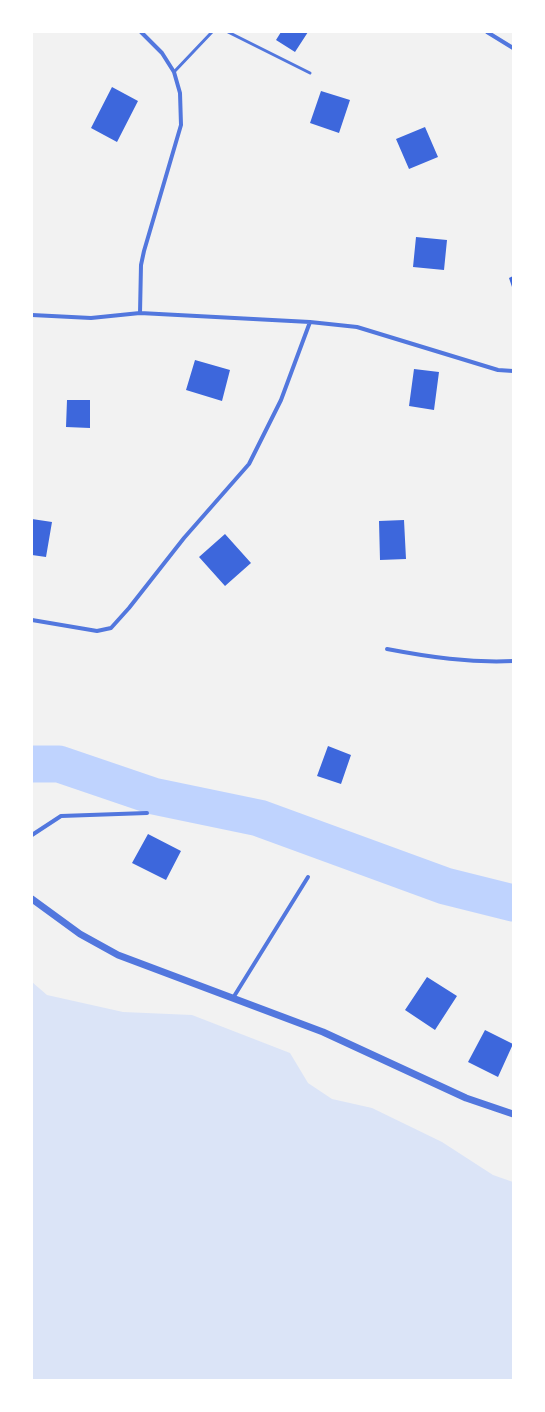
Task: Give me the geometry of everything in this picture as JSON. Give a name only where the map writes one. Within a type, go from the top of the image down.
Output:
[{"type":"street","points":[[140,32],[162,53],[174,72],[180,93],[181,125],[144,251],[141,265],[140,313]]},
{"type":"street","points":[[488,32],[513,48]]},
{"type":"street","points":[[32,315],[91,318],[140,313],[310,322],[357,327],[498,370],[513,371]]},
{"type":"street","points":[[32,620],[97,631],[111,628],[129,608],[184,538],[249,464],[281,400],[310,322]]},
{"type":"street","points":[[387,649],[427,656],[481,662],[513,661]]},
{"type":"street","points":[[32,835],[61,816],[147,813]]},
{"type":"street","points":[[233,998],[308,877]]},
{"type":"street","points":[[32,898],[80,934],[118,955],[323,1032],[466,1098],[513,1114]]},
{"type":"lane","points":[[174,72],[212,32]]},
{"type":"lane","points":[[228,32],[310,73]]},
{"type":"shaded area","points":[[32,982],[47,995],[123,1012],[192,1015],[290,1053],[308,1083],[332,1099],[372,1108],[442,1142],[493,1175],[513,1182],[513,1380],[32,1380]]},
{"type":"building","points":[[281,32],[308,32],[295,52],[276,40]]},
{"type":"building","points":[[112,87],[138,101],[117,142],[91,128]]},
{"type":"building","points":[[321,91],[350,100],[339,133],[310,123]]},
{"type":"building","points":[[425,127],[438,157],[409,169],[396,139]]},
{"type":"building","points":[[416,237],[447,240],[444,270],[413,267]]},
{"type":"building","points":[[513,276],[513,290],[509,278]]},
{"type":"building","points":[[195,360],[230,370],[222,401],[186,390]]},
{"type":"building","points":[[414,369],[439,372],[434,410],[409,406]]},
{"type":"building","points":[[67,400],[90,400],[90,428],[66,427]]},
{"type":"building","points":[[32,519],[52,522],[46,557],[32,555]]},
{"type":"building","points":[[404,520],[406,559],[380,560],[379,521]]},
{"type":"building","points":[[225,534],[251,563],[225,586],[199,557]]},
{"type":"building","points":[[328,746],[351,755],[341,784],[317,776]]},
{"type":"building","points":[[148,834],[181,851],[166,880],[132,863]]},
{"type":"building","points":[[427,977],[457,996],[435,1030],[405,1010]]},
{"type":"building","points":[[485,1030],[513,1044],[498,1077],[468,1062]]},
{"type":"waterway","points":[[32,764],[59,764],[153,796],[259,818],[445,886],[513,903]]}]
